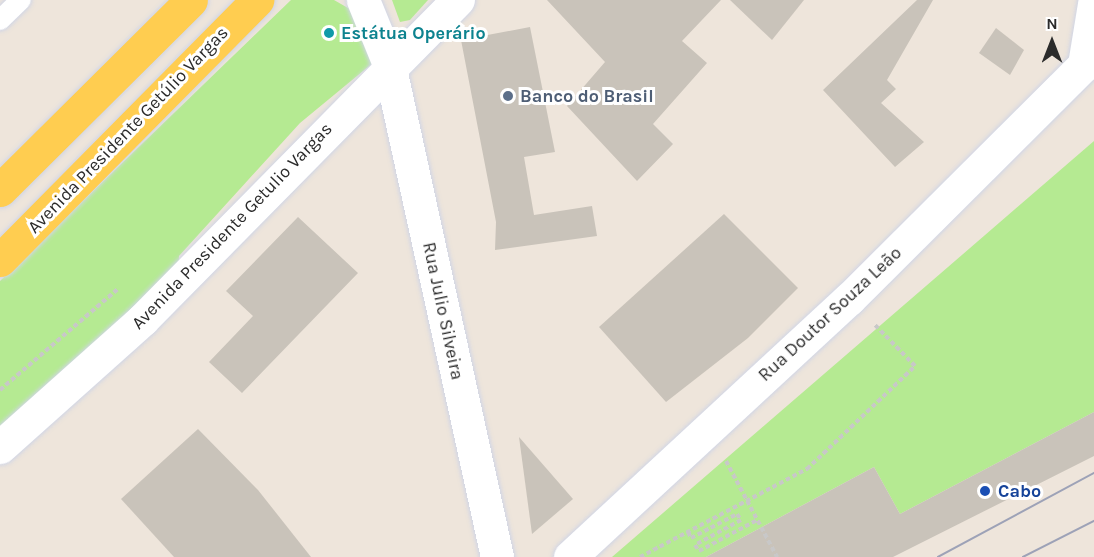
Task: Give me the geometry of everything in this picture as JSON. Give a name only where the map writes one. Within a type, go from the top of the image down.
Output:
[{"type":"main road","points":[[0,190],[191,0]]},
{"type":"main road","name":"Avenida Presidente Getúlio Vargas","points":[[0,260],[257,0]]},
{"type":"street","name":"Rua Julio Silveira","points":[[363,0],[389,64],[497,557]]},
{"type":"street","name":"Avenida Presidente Getulio Vargas","points":[[0,447],[142,320],[389,64],[458,0]]},
{"type":"street","points":[[1089,60],[1094,4]]},
{"type":"street","name":"Rua Doutor Souza Leão","points":[[570,557],[849,299],[1089,60]]},
{"type":"lane","points":[[0,20],[21,0]]},
{"type":"path","points":[[640,557],[807,469],[915,366],[849,299]]},
{"type":"path","points":[[708,428],[777,557]]},
{"type":"path","points":[[688,532],[691,538],[737,514],[741,520],[695,545],[699,552],[757,520]]},
{"type":"green space","points":[[291,0],[334,0],[355,12],[374,62],[300,123],[179,256],[177,294],[0,433],[0,281]]},
{"type":"green space","points":[[392,0],[428,0],[410,20],[400,22]]},
{"type":"green space","points":[[1094,141],[1094,412],[900,514],[874,467],[706,557],[612,557]]},
{"type":"building","points":[[547,0],[721,0],[682,41],[707,63],[653,124],[673,144],[637,181],[567,106],[605,62]]},
{"type":"building","points":[[730,0],[804,0],[772,40]]},
{"type":"building","points":[[917,0],[933,0],[887,80],[896,89],[881,103],[924,142],[895,167],[823,90]]},
{"type":"building","name":"Banco do Brasil","points":[[530,27],[555,152],[524,157],[534,215],[592,206],[597,236],[495,250],[496,222],[461,40]]},
{"type":"building","points":[[996,28],[1024,50],[1010,75],[979,53]]},
{"type":"building","points":[[724,214],[798,288],[748,338],[666,402],[599,327]]},
{"type":"building","points":[[298,217],[358,273],[242,393],[209,362],[253,316],[226,291]]},
{"type":"building","name":"Cabo","points":[[1094,412],[1094,456],[893,557],[706,557],[874,467],[900,514]]},
{"type":"building","points":[[198,429],[258,490],[311,557],[174,557],[121,499]]},
{"type":"building","points":[[519,437],[573,499],[532,534]]},
{"type":"tram line","points":[[938,557],[1094,473]]},
{"type":"tram line","points":[[1023,557],[1094,521]]},
{"type":"place","name":"Estátua Operário","points":[[329,33]]},
{"type":"place","name":"Banco do Brasil","points":[[508,96]]},
{"type":"place","name":"Cabo","points":[[985,491]]}]
